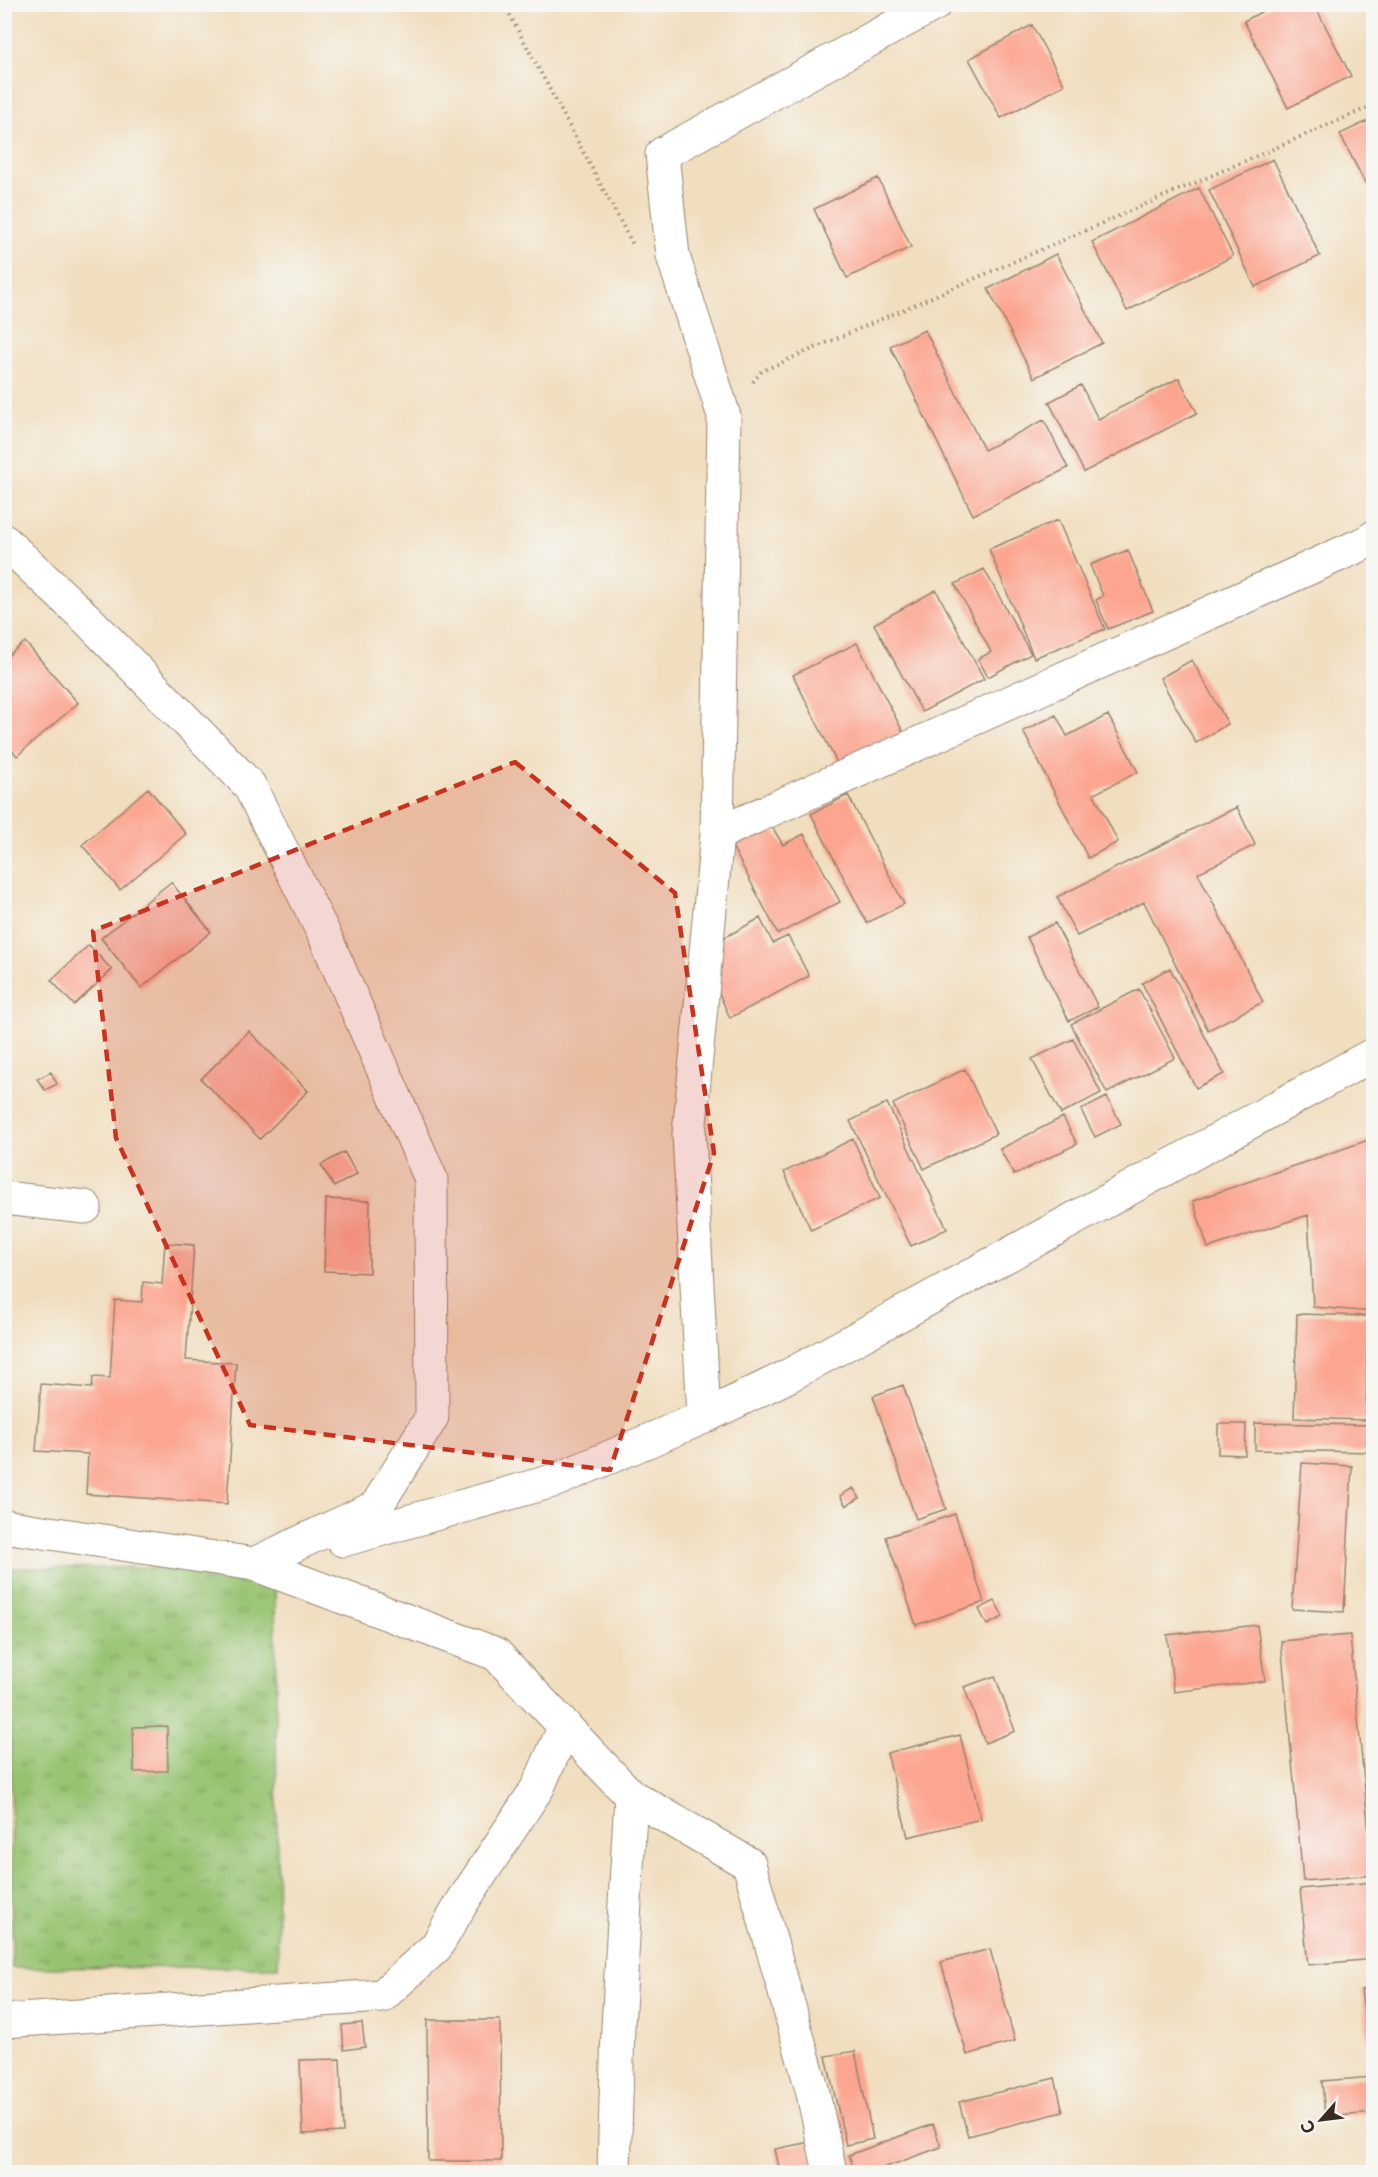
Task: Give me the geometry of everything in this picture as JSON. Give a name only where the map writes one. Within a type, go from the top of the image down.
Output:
[{"type":"street","points":[[704,1417],[689,1134],[717,834],[724,416],[673,256],[662,154],[935,4]]},
{"type":"street","points":[[717,834],[1374,537]]},
{"type":"street","points":[[4,541],[89,621],[249,784],[324,934],[431,1179],[432,1417],[376,1507],[254,1564]]},
{"type":"street","points":[[254,1564],[556,1480],[704,1417],[788,1376],[1374,1054]]},
{"type":"street","points":[[4,1198],[85,1207]]},
{"type":"street","points":[[4,1526],[254,1564],[496,1654],[631,1796],[749,1864],[812,2089],[830,2172]]},
{"type":"street","points":[[4,2021],[382,1996],[436,1947],[463,1901],[538,1787],[565,1726]]},
{"type":"street","points":[[614,2172],[618,2027],[631,1796]]},
{"type":"path","points":[[504,4],[634,247]]},
{"type":"path","points":[[724,416],[762,371],[1374,105]]},
{"type":"highlighted area","points":[[515,762],[675,893],[714,1153],[610,1470],[250,1425],[116,1138],[93,931]]},
{"type":"green space","points":[[275,1567],[278,1967],[12,1968],[10,1568]]},
{"type":"building","points":[[1276,4],[1314,4],[1351,76],[1288,108],[1244,21]]},
{"type":"building","points":[[1032,25],[1064,85],[1001,118],[969,59]]},
{"type":"building","points":[[1374,118],[1374,181],[1366,185],[1340,134]]},
{"type":"building","points":[[1273,159],[1320,256],[1255,287],[1209,190]]},
{"type":"building","points":[[878,178],[911,247],[847,278],[814,209]]},
{"type":"building","points":[[1199,188],[1233,256],[1127,311],[1092,242]]},
{"type":"building","points":[[1056,254],[1102,343],[1034,378],[988,289]]},
{"type":"building","points":[[925,330],[984,450],[1044,420],[1068,468],[973,515],[890,346]]},
{"type":"building","points":[[1179,378],[1197,413],[1084,472],[1049,402],[1081,385],[1098,419]]},
{"type":"building","points":[[1058,520],[1105,629],[1034,658],[989,549]]},
{"type":"building","points":[[1128,550],[1153,611],[1108,629],[1096,600],[1103,596],[1090,565]]},
{"type":"building","points":[[984,569],[1031,654],[988,677],[978,659],[991,652],[955,584]]},
{"type":"building","points":[[936,590],[984,679],[922,712],[874,624]]},
{"type":"building","points":[[25,642],[78,703],[17,756],[4,741],[4,659]]},
{"type":"building","points":[[857,643],[903,732],[838,765],[793,675]]},
{"type":"building","points":[[1192,660],[1228,724],[1196,743],[1160,678]]},
{"type":"building","points":[[1056,715],[1067,736],[1108,715],[1138,772],[1094,794],[1118,842],[1088,858],[1023,731]]},
{"type":"building","points":[[148,788],[186,834],[120,890],[82,845]]},
{"type":"building","points":[[848,795],[904,904],[867,923],[811,814]]},
{"type":"building","points":[[1237,807],[1255,845],[1198,873],[1263,1002],[1208,1030],[1144,902],[1077,936],[1057,897]]},
{"type":"building","points":[[771,825],[783,845],[804,834],[840,902],[778,934],[732,846]]},
{"type":"building","points":[[171,882],[211,932],[141,988],[101,938]]},
{"type":"building","points":[[760,918],[773,943],[788,936],[809,976],[730,1018],[719,993],[718,941]]},
{"type":"building","points":[[1055,923],[1098,1007],[1069,1021],[1027,937]]},
{"type":"building","points":[[89,945],[112,970],[74,1005],[51,980]]},
{"type":"building","points":[[1170,968],[1224,1074],[1196,1088],[1142,983]]},
{"type":"building","points":[[1139,989],[1175,1058],[1107,1093],[1071,1024]]},
{"type":"building","points":[[249,1031],[308,1091],[260,1139],[201,1079]]},
{"type":"building","points":[[1073,1039],[1101,1093],[1061,1114],[1032,1059]]},
{"type":"building","points":[[965,1069],[996,1134],[924,1169],[893,1104]]},
{"type":"building","points":[[51,1072],[57,1084],[45,1090],[37,1079]]},
{"type":"building","points":[[1107,1097],[1121,1124],[1095,1137],[1081,1110]]},
{"type":"building","points":[[887,1103],[947,1229],[911,1246],[850,1121]]},
{"type":"building","points":[[1063,1117],[1077,1144],[1014,1175],[1000,1149]]},
{"type":"building","points":[[1374,1138],[1374,1312],[1313,1307],[1308,1215],[1208,1248],[1193,1201]]},
{"type":"building","points":[[853,1139],[880,1198],[811,1230],[784,1172]]},
{"type":"building","points":[[344,1152],[357,1174],[334,1187],[321,1165]]},
{"type":"building","points":[[326,1199],[370,1201],[369,1273],[324,1271]]},
{"type":"building","points":[[165,1243],[194,1245],[186,1360],[236,1363],[227,1504],[86,1494],[88,1454],[36,1451],[41,1384],[92,1388],[93,1377],[110,1378],[115,1300],[142,1302],[143,1282],[162,1284]]},
{"type":"building","points":[[1297,1314],[1368,1316],[1366,1420],[1294,1418]]},
{"type":"building","points":[[903,1385],[946,1509],[916,1519],[873,1396]]},
{"type":"building","points":[[1255,1423],[1374,1425],[1374,1452],[1255,1450]]},
{"type":"building","points":[[1218,1424],[1246,1424],[1245,1455],[1218,1454]]},
{"type":"building","points":[[1302,1463],[1352,1466],[1344,1612],[1292,1609]]},
{"type":"building","points":[[853,1488],[860,1498],[846,1506],[840,1496]]},
{"type":"building","points":[[955,1514],[984,1602],[916,1625],[886,1537]]},
{"type":"building","points":[[995,1601],[1003,1617],[987,1625],[979,1609]]},
{"type":"building","points":[[1257,1625],[1265,1681],[1174,1692],[1167,1635]]},
{"type":"building","points":[[1350,1635],[1373,1875],[1303,1881],[1281,1641]]},
{"type":"building","points":[[995,1676],[1015,1731],[985,1743],[964,1687]]},
{"type":"building","points":[[167,1726],[168,1771],[134,1772],[133,1727]]},
{"type":"building","points":[[960,1735],[981,1819],[908,1837],[887,1753]]},
{"type":"building","points":[[1372,1882],[1374,1959],[1308,1965],[1300,1889]]},
{"type":"building","points":[[990,1949],[1015,2041],[967,2055],[941,1962]]},
{"type":"building","points":[[1374,1989],[1374,2056],[1370,2057],[1361,1990]]},
{"type":"building","points":[[427,2020],[500,2020],[501,2161],[428,2161]]},
{"type":"building","points":[[362,2023],[365,2047],[344,2050],[342,2025]]},
{"type":"building","points":[[855,2051],[873,2139],[846,2145],[826,2056]]},
{"type":"building","points":[[340,2059],[343,2132],[303,2134],[300,2060]]},
{"type":"building","points":[[1374,2077],[1374,2113],[1325,2117],[1322,2081]]},
{"type":"building","points":[[1055,2078],[1063,2112],[968,2136],[959,2102]]},
{"type":"building","points":[[933,2124],[941,2147],[872,2172],[855,2172],[849,2155]]},
{"type":"building","points":[[810,2142],[816,2172],[780,2172],[775,2149]]}]
